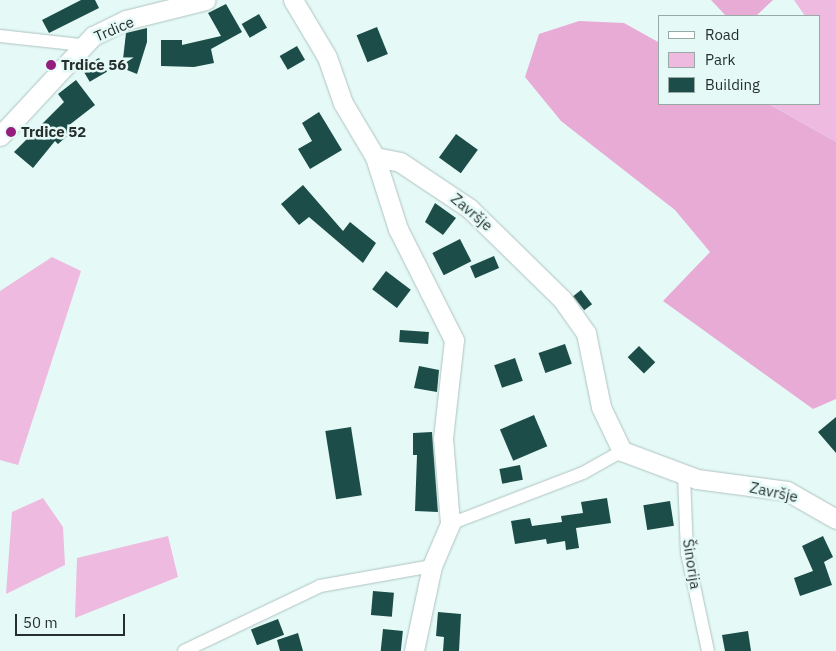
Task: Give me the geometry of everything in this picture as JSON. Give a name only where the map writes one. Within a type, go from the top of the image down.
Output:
[{"type":"street","name":"Trdice","points":[[0,136],[81,45],[126,20],[206,0]]},
{"type":"street","points":[[293,0],[327,58],[343,104],[374,157],[398,229],[454,340],[443,438],[450,524],[432,566],[414,651]]},
{"type":"street","name":"Trdice","points":[[0,36],[81,45]]},
{"type":"street","name":"Završje","points":[[374,157],[400,162],[462,202],[562,299],[586,333],[601,407],[622,450],[684,475],[787,491],[836,519]]},
{"type":"street","points":[[450,524],[583,473],[622,450]]},
{"type":"street","name":"Šinorija","points":[[684,475],[687,553],[708,651]]},
{"type":"street","points":[[184,651],[320,586],[432,566]]},
{"type":"green space","points":[[794,0],[836,0],[836,142],[771,105],[821,105],[821,15],[804,15]]},
{"type":"green space","points":[[52,257],[81,271],[18,465],[0,460],[0,291]]},
{"type":"green space","points":[[43,498],[63,527],[65,565],[6,594],[12,512]]},
{"type":"green space","points":[[168,536],[178,577],[75,618],[77,558]]},
{"type":"shaded area","points":[[711,0],[773,0],[757,15],[725,15]]},
{"type":"shaded area","points":[[579,21],[624,23],[658,42],[658,105],[771,105],[836,142],[836,399],[813,409],[663,301],[710,252],[675,210],[561,121],[525,77],[539,34]]},
{"type":"building","points":[[81,0],[95,0],[99,8],[49,33],[42,20]]},
{"type":"building","points":[[226,4],[242,32],[211,49],[214,63],[194,67],[161,66],[161,40],[182,40],[182,45],[221,36],[208,13]]},
{"type":"building","points":[[259,14],[267,28],[250,38],[242,24]]},
{"type":"building","points":[[377,27],[388,54],[367,62],[357,35]]},
{"type":"building","points":[[147,28],[147,42],[137,74],[122,68],[126,33]]},
{"type":"building","points":[[297,46],[305,60],[288,70],[280,56]]},
{"type":"building","points":[[99,58],[107,72],[90,82],[82,68]]},
{"type":"building","points":[[76,80],[95,105],[68,126],[73,131],[58,144],[55,141],[33,168],[14,152],[64,102],[58,94]]},
{"type":"building","points":[[319,112],[342,150],[310,169],[298,149],[312,141],[302,123]]},
{"type":"building","points":[[456,134],[478,150],[461,173],[439,157]]},
{"type":"building","points":[[303,185],[343,231],[350,222],[376,243],[363,263],[309,217],[299,225],[281,204]]},
{"type":"building","points":[[435,203],[456,218],[443,235],[425,222]]},
{"type":"building","points":[[460,239],[471,261],[444,275],[432,253]]},
{"type":"building","points":[[494,256],[499,268],[475,278],[470,266]]},
{"type":"building","points":[[386,271],[411,290],[397,308],[372,289]]},
{"type":"building","points":[[581,290],[592,304],[584,310],[573,296]]},
{"type":"building","points":[[400,330],[429,332],[428,344],[399,342]]},
{"type":"building","points":[[565,344],[572,364],[545,373],[539,353]]},
{"type":"building","points":[[639,346],[655,362],[644,374],[628,357]]},
{"type":"building","points":[[515,358],[523,381],[502,388],[494,365]]},
{"type":"building","points":[[419,366],[439,370],[437,392],[414,388]]},
{"type":"building","points":[[534,415],[547,446],[513,461],[500,429]]},
{"type":"building","points":[[836,417],[836,453],[818,432]]},
{"type":"building","points":[[351,427],[362,495],[336,499],[325,431]]},
{"type":"building","points":[[432,432],[438,512],[415,511],[417,455],[413,455],[413,433]]},
{"type":"building","points":[[520,465],[523,480],[502,484],[499,469]]},
{"type":"building","points":[[607,498],[611,523],[576,528],[579,548],[566,550],[565,541],[547,544],[546,539],[515,544],[511,521],[530,518],[532,526],[562,522],[561,516],[583,513],[581,502]]},
{"type":"building","points":[[670,501],[674,526],[647,530],[643,505]]},
{"type":"building","points":[[823,536],[833,557],[824,562],[832,585],[800,596],[794,578],[813,571],[802,546]]},
{"type":"building","points":[[373,591],[394,593],[392,617],[371,615]]},
{"type":"building","points":[[438,612],[461,614],[459,651],[443,651],[444,637],[436,636]]},
{"type":"building","points":[[278,619],[284,635],[257,645],[251,629]]},
{"type":"building","points":[[383,629],[403,631],[401,651],[381,651]]},
{"type":"building","points":[[748,631],[751,651],[725,651],[722,635]]},
{"type":"building","points":[[298,633],[303,651],[280,651],[277,640]]},
{"type":"place","name":"Trdice 56","points":[[51,65]]},
{"type":"place","name":"Trdice 52","points":[[11,132]]}]
